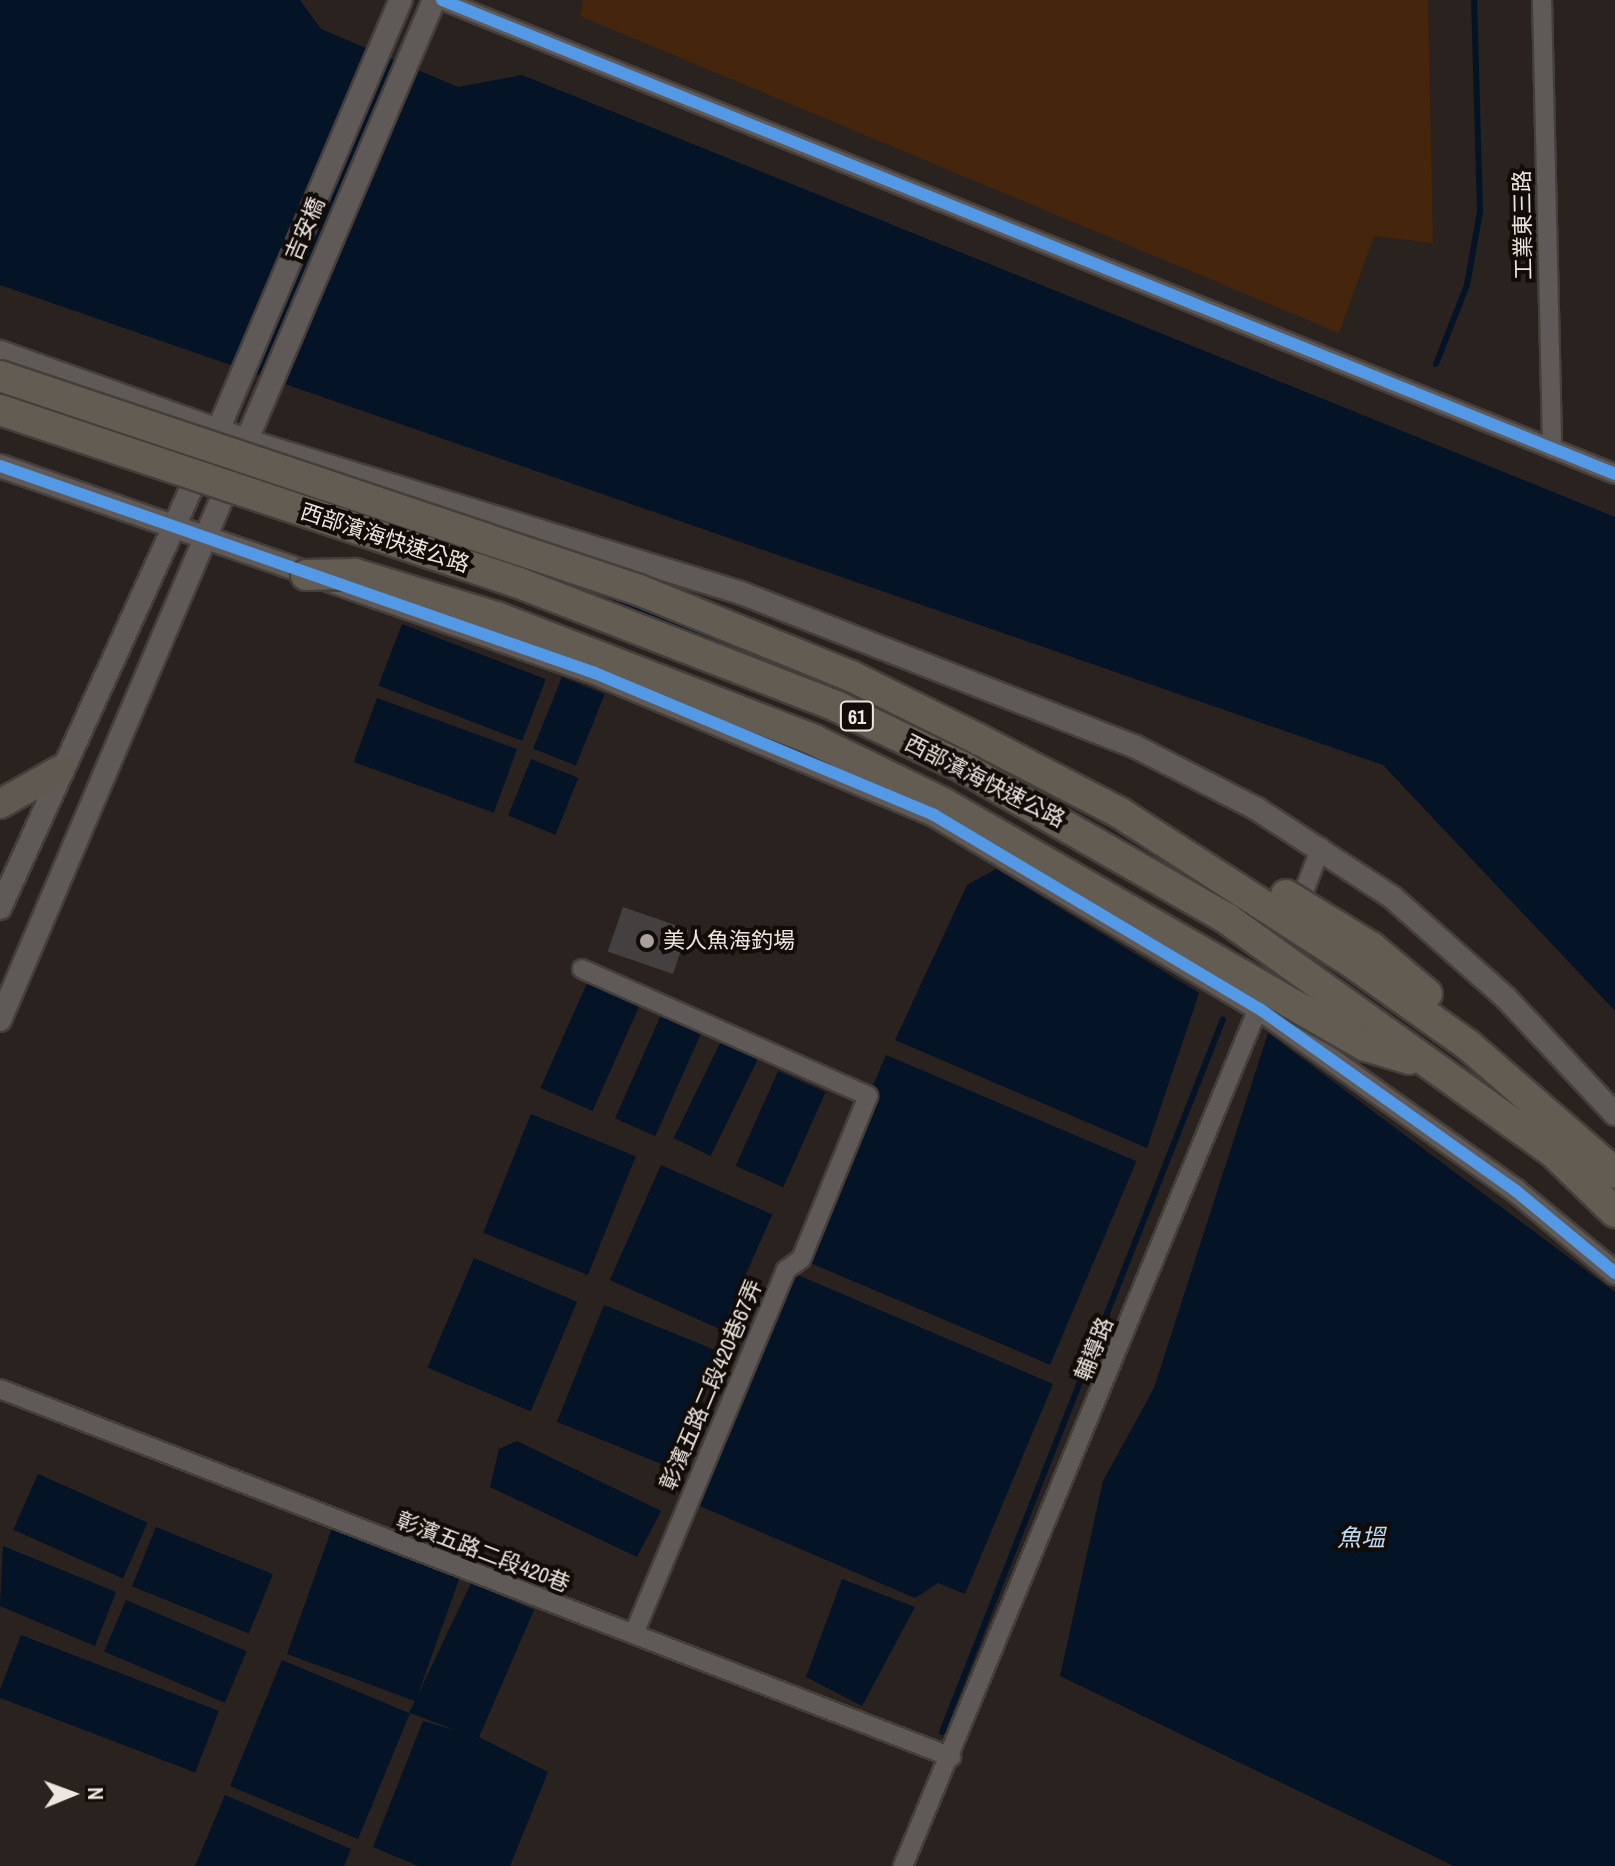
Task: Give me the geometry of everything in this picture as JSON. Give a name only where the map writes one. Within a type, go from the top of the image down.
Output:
[{"type":"highway","name":"西部濱海快速公路","points":[[0,376],[639,590],[851,676],[1120,813],[1468,1045],[1615,1173]]},
{"type":"highway","name":"西部濱海快速公路","points":[[0,410],[519,583],[836,706],[1105,843],[1438,1069],[1552,1151],[1615,1212]]},
{"type":"highway","points":[[346,471],[417,509],[636,576],[841,656],[1130,799],[1371,947],[1430,996],[1468,1045]]},
{"type":"highway","points":[[306,575],[355,574],[496,617],[814,740],[941,802],[1366,1046],[1438,1069]]},
{"type":"main road","points":[[0,804],[60,770]]},
{"type":"street","name":"吉安橋","points":[[0,908],[60,770],[219,428],[391,30],[401,0]]},
{"type":"street","name":"吉安橋","points":[[0,1020],[434,0]]},
{"type":"street","points":[[442,0],[1615,474]]},
{"type":"street","name":"工業東三路","points":[[1542,0],[1552,449]]},
{"type":"street","points":[[0,352],[219,428],[248,441],[741,593],[1136,747],[1321,847],[1392,897],[1506,998],[1615,1114]]},
{"type":"street","points":[[0,466],[306,575],[595,673],[934,815],[1260,1009],[1516,1191],[1615,1273]]},
{"type":"street","name":"輔導路","points":[[903,1866],[1260,1009],[1321,847]]},
{"type":"street","name":"彰濱五路二段420巷67弄","points":[[582,969],[868,1096],[801,1259],[786,1270],[634,1633]]},
{"type":"street","name":"彰濱五路二段420巷","points":[[0,1389],[951,1757]]},
{"type":"shaded area","points":[[583,0],[1428,0],[1433,243],[1374,236],[1339,333],[580,16]]},
{"type":"water","points":[[0,0],[300,0],[321,29],[458,87],[522,75],[1615,517],[1615,1011],[1383,765],[0,285]]},
{"type":"water","points":[[402,624],[546,679],[522,741],[378,686]]},
{"type":"water","points":[[562,677],[605,694],[576,766],[533,748]]},
{"type":"water","points":[[377,698],[517,749],[494,813],[354,762]]},
{"type":"water","points":[[531,759],[578,778],[555,835],[508,816]]},
{"type":"water","points":[[996,869],[1199,993],[1147,1148],[895,1040],[967,885]]},
{"type":"water","points":[[588,981],[640,1004],[592,1111],[540,1088]]},
{"type":"water","points":[[661,1015],[701,1033],[655,1136],[615,1118]]},
{"type":"water","name":"魚塭","points":[[1268,1033],[1615,1292],[1615,1866],[1454,1866],[1060,1676],[1103,1481],[1154,1388]]},
{"type":"water","points":[[721,1041],[758,1059],[711,1156],[674,1138]]},
{"type":"water","points":[[886,1055],[1136,1161],[1050,1365],[800,1258]]},
{"type":"water","points":[[778,1071],[826,1092],[783,1187],[736,1166]]},
{"type":"water","points":[[531,1114],[636,1156],[588,1275],[483,1233]]},
{"type":"water","points":[[661,1165],[772,1215],[721,1330],[610,1280]]},
{"type":"water","points":[[474,1258],[577,1302],[531,1411],[428,1368]]},
{"type":"water","points":[[786,1270],[1053,1384],[965,1594],[938,1583],[915,1598],[688,1501]]},
{"type":"water","points":[[604,1305],[721,1352],[674,1469],[557,1422]]},
{"type":"water","points":[[517,1441],[661,1511],[637,1557],[490,1487],[499,1449]]},
{"type":"water","points":[[38,1474],[148,1523],[123,1579],[13,1530]]},
{"type":"water","points":[[333,1525],[462,1571],[417,1697],[471,1583],[534,1610],[479,1737],[548,1772],[510,1866],[418,1866],[373,1847],[423,1721],[458,1731],[410,1713],[358,1839],[230,1786],[282,1660],[409,1713],[415,1701],[287,1654]]},
{"type":"water","points":[[156,1527],[273,1574],[249,1634],[132,1586]]},
{"type":"water","points":[[3,1546],[116,1592],[95,1646],[0,1606]]},
{"type":"water","points":[[842,1579],[915,1607],[862,1706],[806,1677]]},
{"type":"water","points":[[126,1600],[247,1651],[225,1703],[104,1652]]},
{"type":"water","points":[[21,1635],[219,1711],[195,1773],[0,1698],[0,1690]]},
{"type":"water","points":[[225,1795],[351,1849],[344,1866],[195,1866]]},
{"type":"building","name":"美人魚海釣場","points":[[623,907],[688,929],[673,974],[608,951]]},
{"type":"waterway","points":[[1436,364],[1467,285],[1480,212],[1474,0]]},
{"type":"waterway","points":[[557,578],[810,680]]},
{"type":"waterway","points":[[976,758],[1160,863]]},
{"type":"waterway","points":[[942,1732],[1223,1019]]},
{"type":"cycle path","points":[[442,0],[1615,474]]},
{"type":"cycle path","points":[[0,466],[595,673],[934,815],[1260,1009],[1516,1191],[1615,1273]]},
{"type":"place","name":"美人魚海釣場","points":[[647,941]]}]
